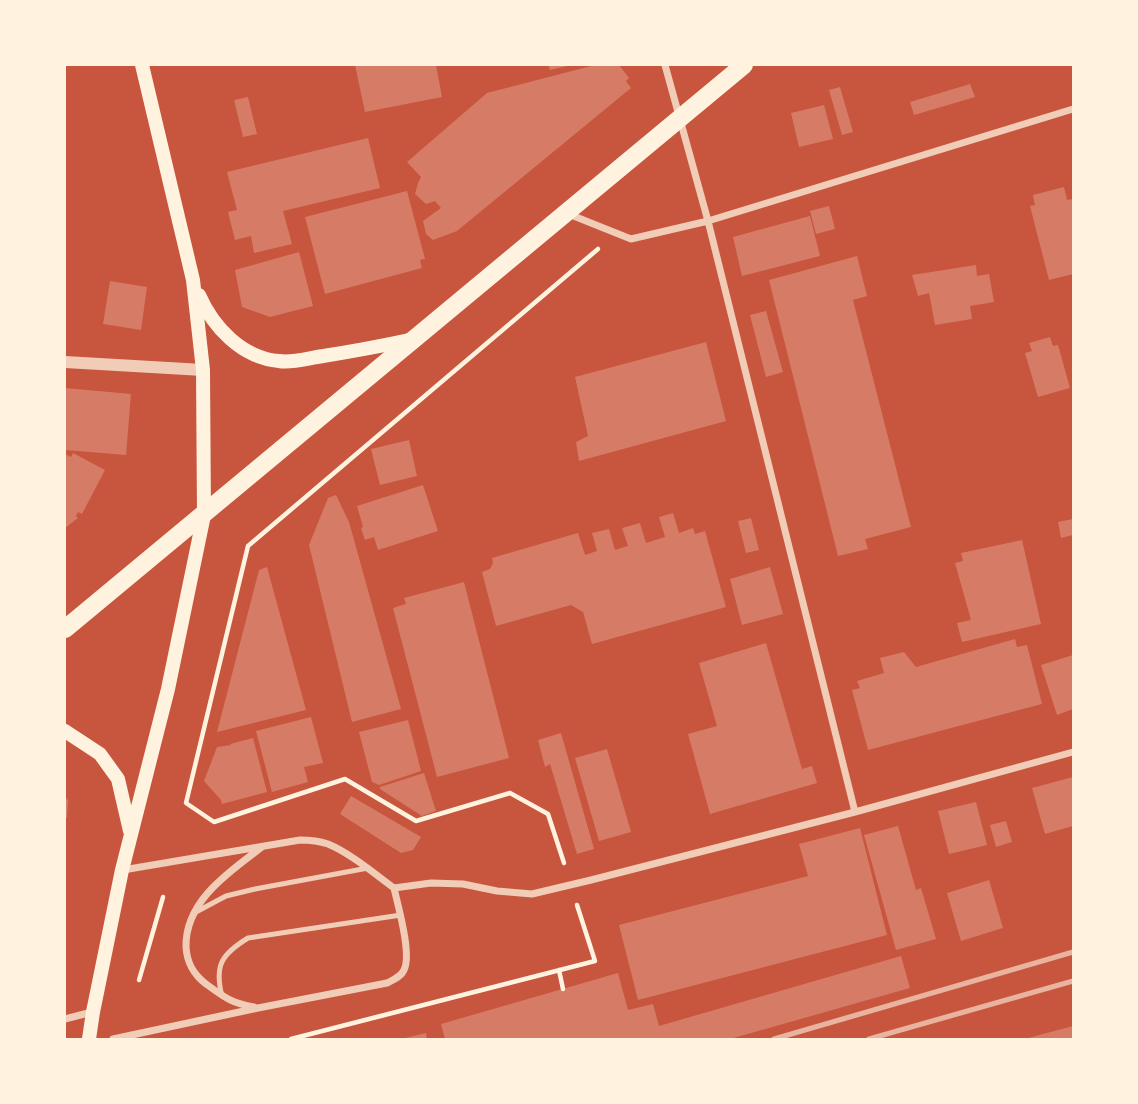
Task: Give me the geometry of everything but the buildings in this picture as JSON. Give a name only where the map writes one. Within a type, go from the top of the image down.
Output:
[{"type":"main road","points":[[89,1039],[122,870],[167,689],[204,515],[203,370],[193,280],[142,65]]},
{"type":"main road","points":[[65,629],[744,65]]},
{"type":"main road","points":[[193,280],[206,310],[223,332],[240,347],[260,357],[280,362],[416,339]]},
{"type":"main road","points":[[65,731],[100,754],[118,779],[131,836]]},
{"type":"street","points":[[665,65],[708,221],[855,812]]},
{"type":"street","points":[[566,213],[631,239],[708,221],[1073,109]]},
{"type":"street","points":[[65,362],[203,370]]},
{"type":"street","points":[[394,888],[431,883],[463,884],[532,894],[855,812],[1073,752]]},
{"type":"street","points":[[113,1039],[387,983],[396,979],[404,970],[407,954],[394,888],[368,868],[330,845],[300,840],[122,870]]},
{"type":"street","points":[[258,1008],[237,1004],[197,977],[187,960],[186,934],[193,913],[222,877],[264,846]]},
{"type":"street","points":[[65,1019],[93,1012]]},
{"type":"lane","points":[[193,913],[226,896],[368,868]]},
{"type":"lane","points":[[222,996],[218,979],[220,963],[230,949],[248,938],[401,915]]},
{"type":"path","points":[[291,1039],[595,961],[548,814],[510,793],[416,821],[345,779],[214,822],[186,803],[248,546],[617,234]]},
{"type":"path","points":[[139,980],[163,897]]},
{"type":"path","points":[[559,970],[563,989]]},
{"type":"railway","points":[[774,1039],[1073,952]]},
{"type":"railway","points":[[869,1039],[1073,981]]}]
